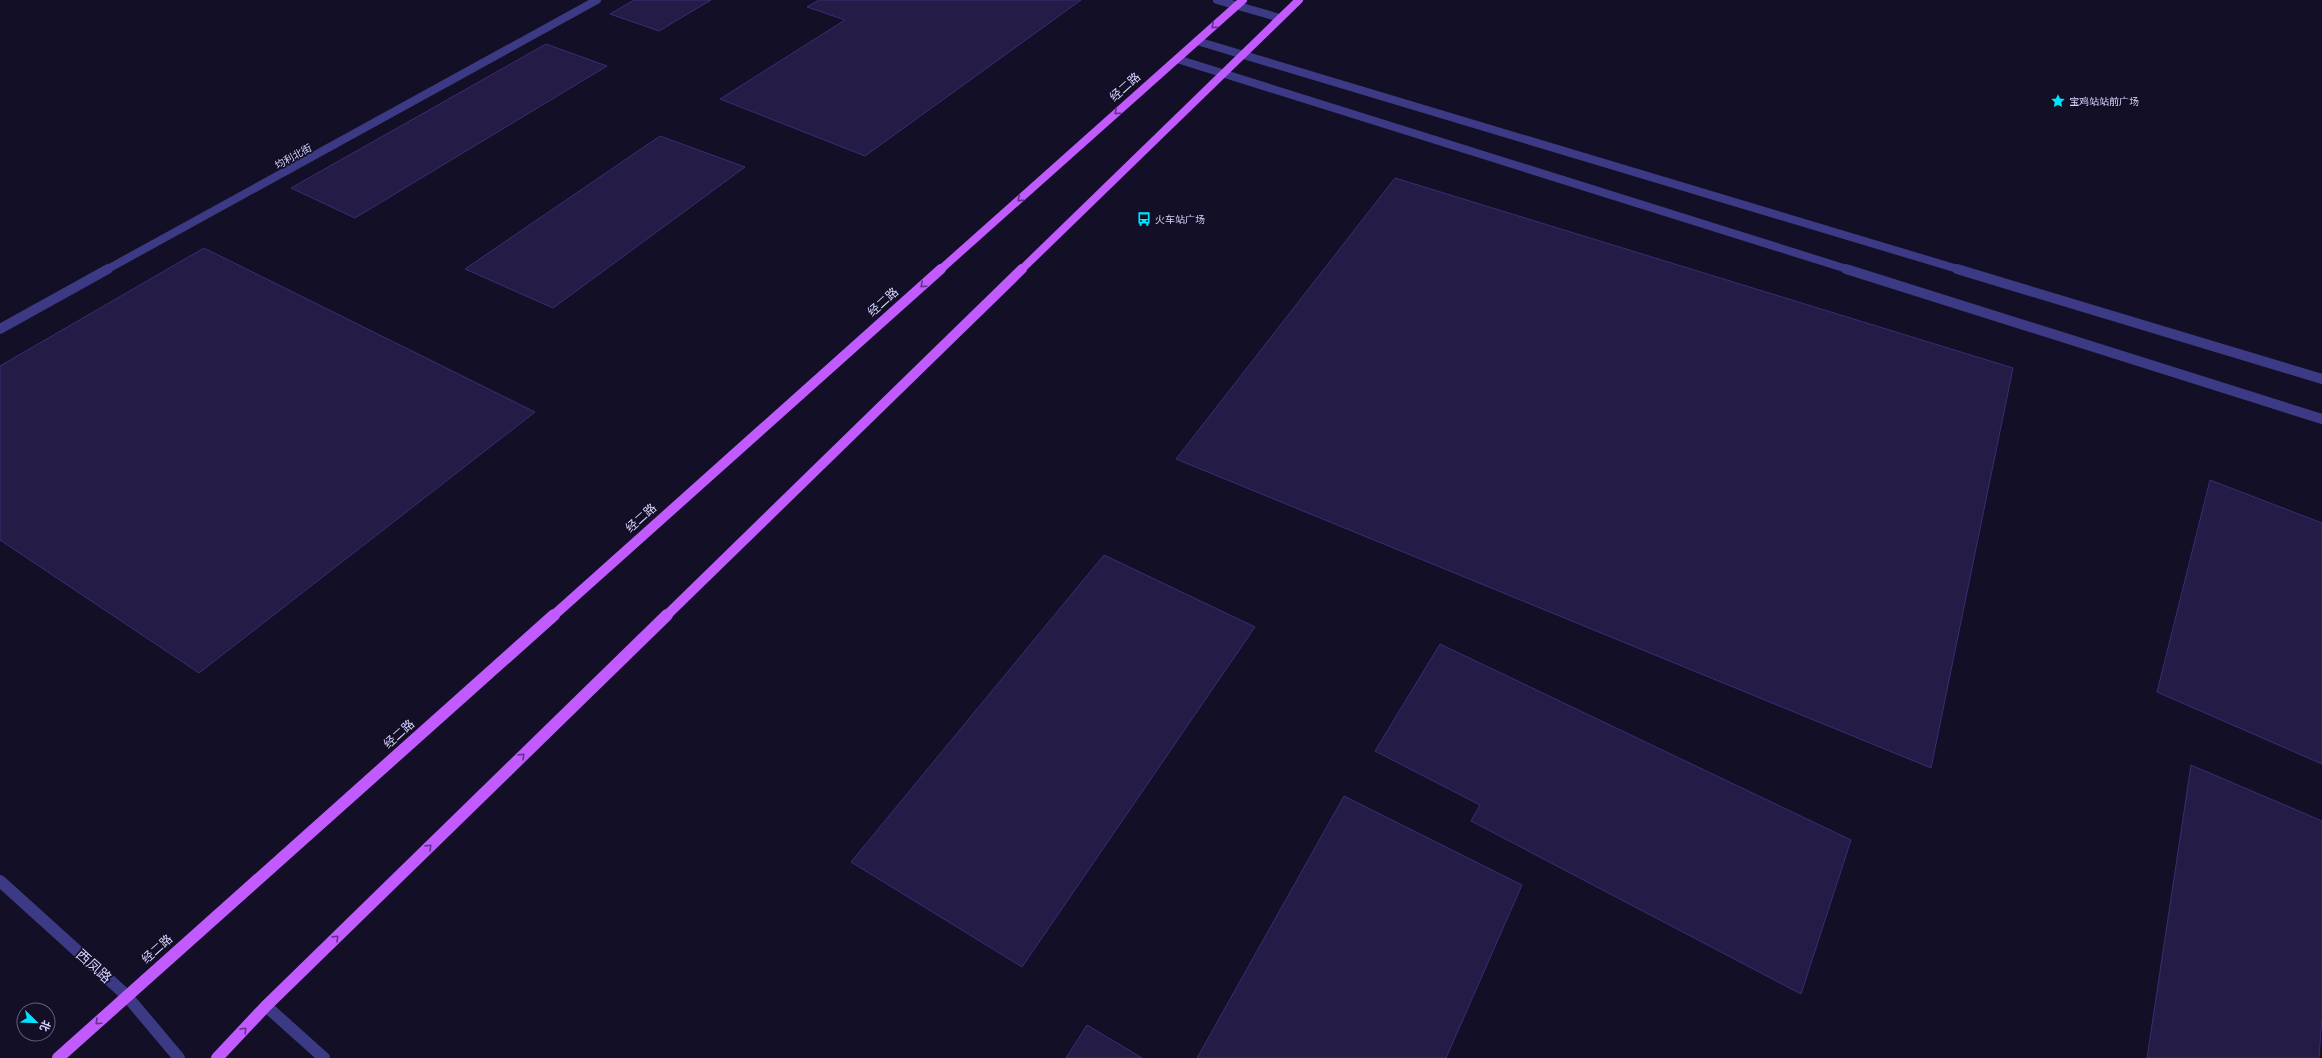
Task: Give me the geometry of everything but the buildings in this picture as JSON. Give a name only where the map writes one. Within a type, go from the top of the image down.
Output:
[{"type":"main road","points":[[217,1058],[266,1006],[1222,73],[1299,0]]},
{"type":"main road","name":"经二路","points":[[58,1058],[126,995],[1240,3]]},
{"type":"street","name":"均利北街","points":[[0,329],[596,0]]},
{"type":"street","points":[[1218,0],[1240,3],[1280,18]]},
{"type":"street","points":[[1197,41],[2322,379]]},
{"type":"street","points":[[1177,59],[2322,419]]},
{"type":"street","name":"西凤路","points":[[0,881],[126,995],[179,1058]]},
{"type":"street","points":[[266,1006],[324,1058]]},
{"type":"place","name":"宝鸡站站前广场","points":[[2058,101]]},
{"type":"place","name":"火车站广场","points":[[1144,219]]}]
